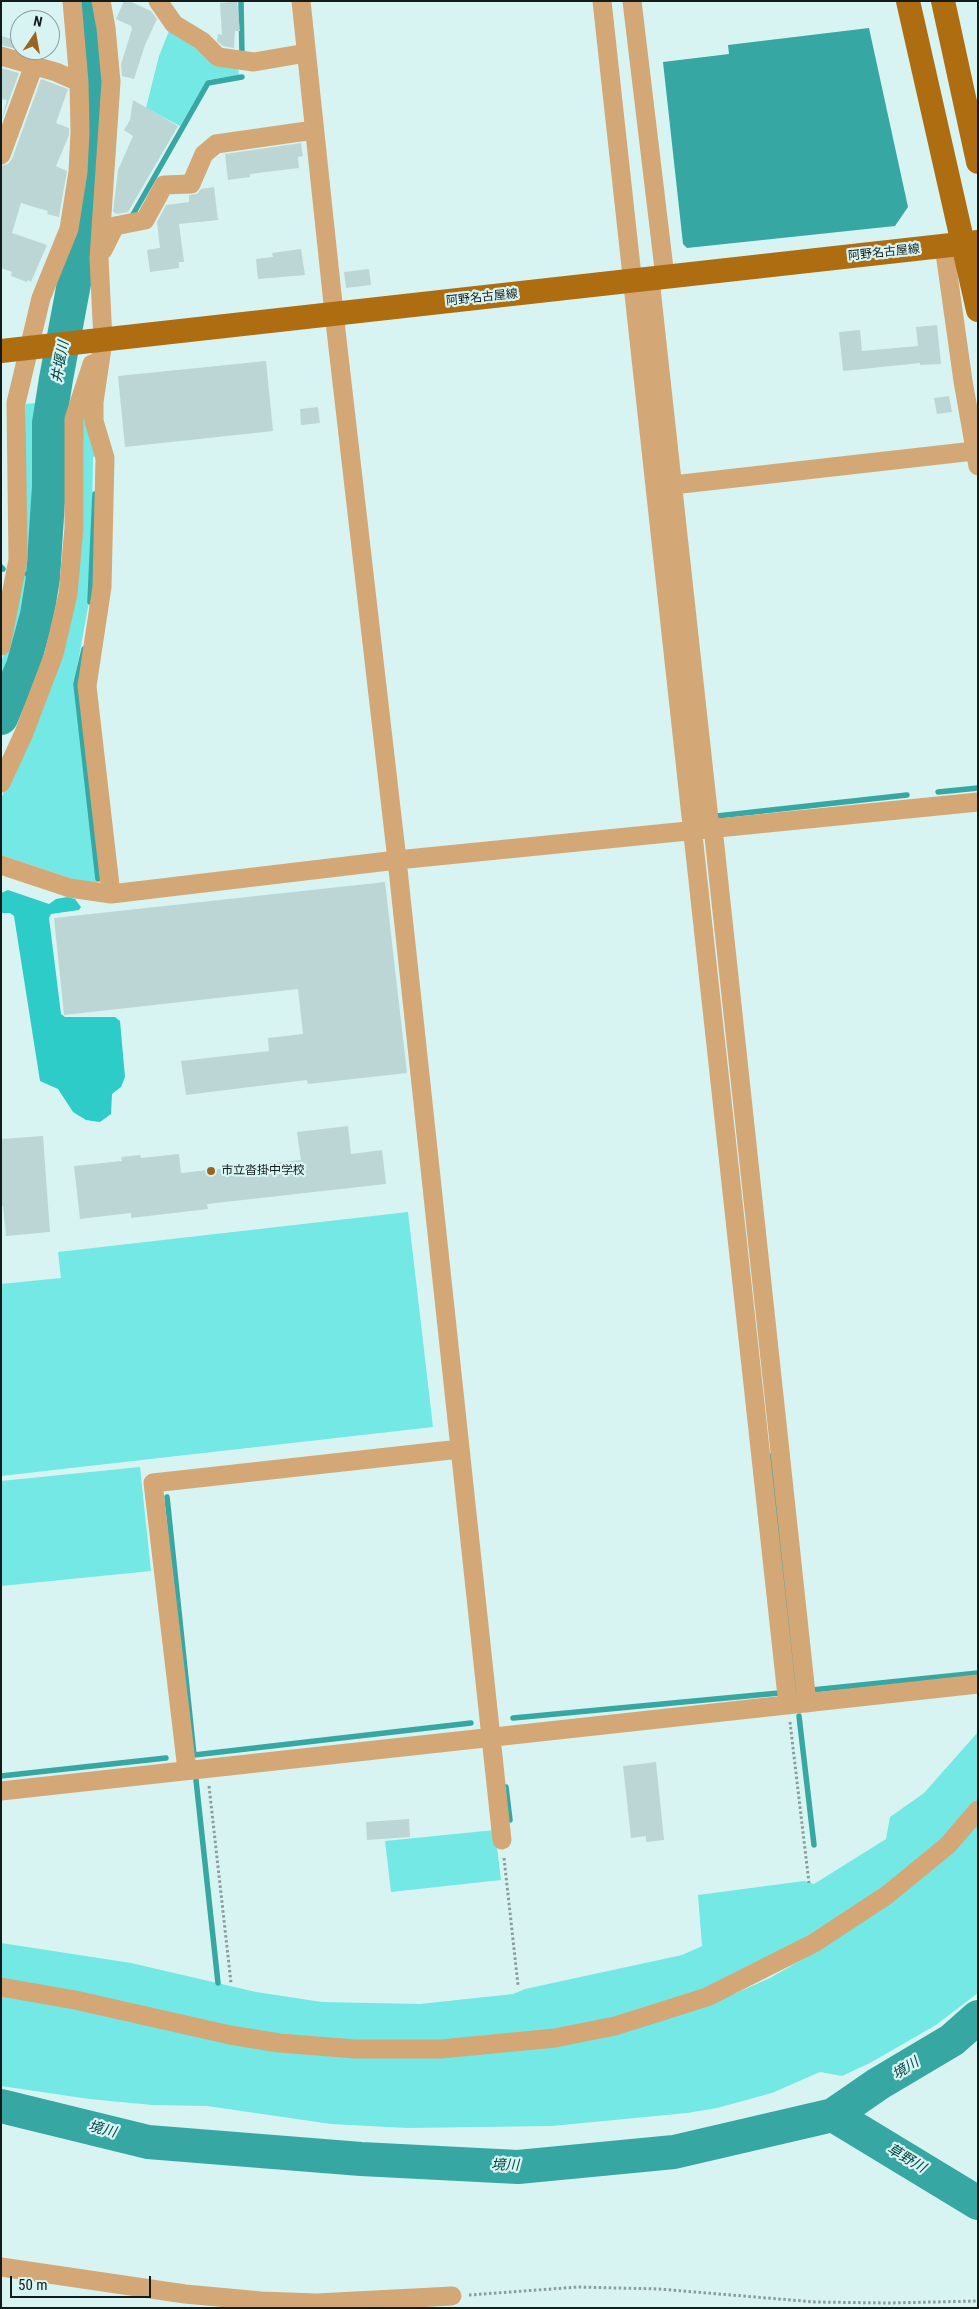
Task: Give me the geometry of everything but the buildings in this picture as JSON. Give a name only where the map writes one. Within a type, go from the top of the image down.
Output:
[{"type":"main road","points":[[908,1],[961,244],[978,310]]},
{"type":"main road","points":[[943,1],[978,162]]},
{"type":"main road","name":"阿野名古屋線","points":[[1,351],[99,342],[334,313],[961,244]]},
{"type":"street","points":[[1,646],[18,560],[16,403],[31,348],[41,298],[69,229],[78,164],[80,82],[72,1]]},
{"type":"street","points":[[101,1],[111,82],[99,258],[99,342],[94,402],[94,421],[104,458],[102,587],[87,686],[111,894]]},
{"type":"street","points":[[158,1],[174,24],[202,41],[218,57],[254,62],[306,53]]},
{"type":"street","points":[[301,1],[334,313],[397,860],[502,1840]]},
{"type":"street","points":[[602,1],[649,279],[673,485],[702,829],[694,852],[788,1705]]},
{"type":"street","points":[[632,1],[649,279],[702,829]]},
{"type":"street","points":[[1,56],[34,65],[80,82]]},
{"type":"street","points":[[1,155],[34,65]]},
{"type":"street","points":[[99,258],[116,226],[145,220],[164,185],[191,184],[204,154],[216,144],[314,130]]},
{"type":"street","points":[[673,485],[976,458],[961,244]]},
{"type":"street","points":[[1,783],[24,733],[54,654],[68,594],[74,528],[74,419],[99,342]]},
{"type":"street","points":[[1,865],[70,888],[111,894],[397,860],[978,802]]},
{"type":"street","points":[[702,829],[714,837],[807,1703]]},
{"type":"street","points":[[187,1770],[153,1483],[460,1449]]},
{"type":"street","points":[[1,1791],[978,1684]]},
{"type":"street","points":[[1,1987],[75,2000],[230,2035],[279,2043],[355,2049],[441,2049],[555,2038],[615,2026],[707,1997],[814,1943],[902,1883],[948,1845],[978,1810]]},
{"type":"street","points":[[1,2267],[185,2294],[262,2301],[317,2303],[452,2296]]},
{"type":"path","points":[[788,1705],[809,1883]]},
{"type":"path","points":[[207,1768],[231,1983]]},
{"type":"path","points":[[502,1840],[518,1985]]},
{"type":"path","points":[[452,2296],[578,2287],[659,2289],[815,2302],[978,2301]]},
{"type":"shaded area","points":[[171,26],[219,65],[238,67],[239,75],[207,80],[180,126],[146,108],[159,56]]},
{"type":"shaded area","points":[[869,28],[908,207],[895,226],[687,248],[683,244],[663,62],[729,54],[728,45]]},
{"type":"shaded area","points":[[86,399],[100,456],[93,457],[91,591],[74,684],[97,887],[1,855],[1,799],[63,648],[78,436]]},
{"type":"shaded area","points":[[45,402],[39,573],[28,571],[27,577],[38,579],[33,616],[22,651],[1,704],[1,661],[6,650],[24,556],[26,404]]},
{"type":"shaded area","points":[[8,890],[49,904],[56,899],[67,897],[75,899],[81,907],[79,910],[51,914],[49,918],[61,1014],[65,1017],[115,1017],[120,1021],[125,1077],[121,1087],[112,1094],[111,1114],[100,1122],[86,1120],[73,1112],[58,1089],[40,1081],[14,916],[10,913],[1,913],[1,893]]},
{"type":"shaded area","points":[[408,1212],[433,1427],[1,1476],[1,1284],[61,1278],[58,1252]]},
{"type":"shaded area","points":[[140,1467],[151,1571],[1,1586],[1,1481]]},
{"type":"shaded area","points":[[978,1732],[978,1800],[944,1838],[887,1888],[810,1938],[724,1983],[571,2030],[440,2044],[280,2038],[1,1981],[1,1943],[131,1963],[256,1992],[322,2002],[420,2004],[513,1994],[525,1989],[682,1955],[702,1946],[698,1895],[804,1881],[814,1884],[886,1839],[890,1817],[924,1793]]},
{"type":"shaded area","points":[[978,1820],[978,1993],[936,2025],[870,2063],[842,2076],[820,2072],[772,2093],[717,2108],[687,2113],[552,2126],[407,2128],[331,2124],[207,2106],[152,2105],[89,2099],[1,2086],[1,1992],[185,2029],[475,2054],[729,1996],[770,1978],[829,1944]]},
{"type":"shaded area","points":[[495,1830],[501,1880],[391,1892],[385,1841]]},
{"type":"waterway","name":"井堰川","points":[[1,718],[23,666],[37,615],[43,578],[49,486],[49,423],[91,193],[95,70],[86,1]]},
{"type":"waterway","points":[[241,1],[242,56]]},
{"type":"waterway","points":[[131,218],[208,83],[242,77]]},
{"type":"waterway","points":[[90,602],[95,494]]},
{"type":"waterway","points":[[27,574],[43,578]]},
{"type":"waterway","points":[[84,649],[76,684],[98,879]]},
{"type":"waterway","points":[[938,792],[978,788]]},
{"type":"waterway","points":[[717,816],[907,795]]},
{"type":"waterway","points":[[770,1456],[796,1692]]},
{"type":"waterway","points":[[167,1497],[194,1755],[471,1723]]},
{"type":"waterway","points":[[812,1690],[978,1673]]},
{"type":"waterway","points":[[513,1718],[779,1693]]},
{"type":"waterway","points":[[799,1716],[814,1845]]},
{"type":"waterway","points":[[1,1776],[166,1758]]},
{"type":"waterway","points":[[196,1780],[218,1983]]},
{"type":"waterway","points":[[506,1787],[510,1820]]},
{"type":"waterway","name":"境川","points":[[1,2106],[148,2142],[361,2159],[518,2167],[674,2152],[833,2115],[878,2084],[952,2040],[978,2017]]},
{"type":"waterway","name":"草野川","points":[[833,2115],[978,2203]]},
{"type":"place","name":"市立沓掛中学校","points":[[211,1171]]}]
